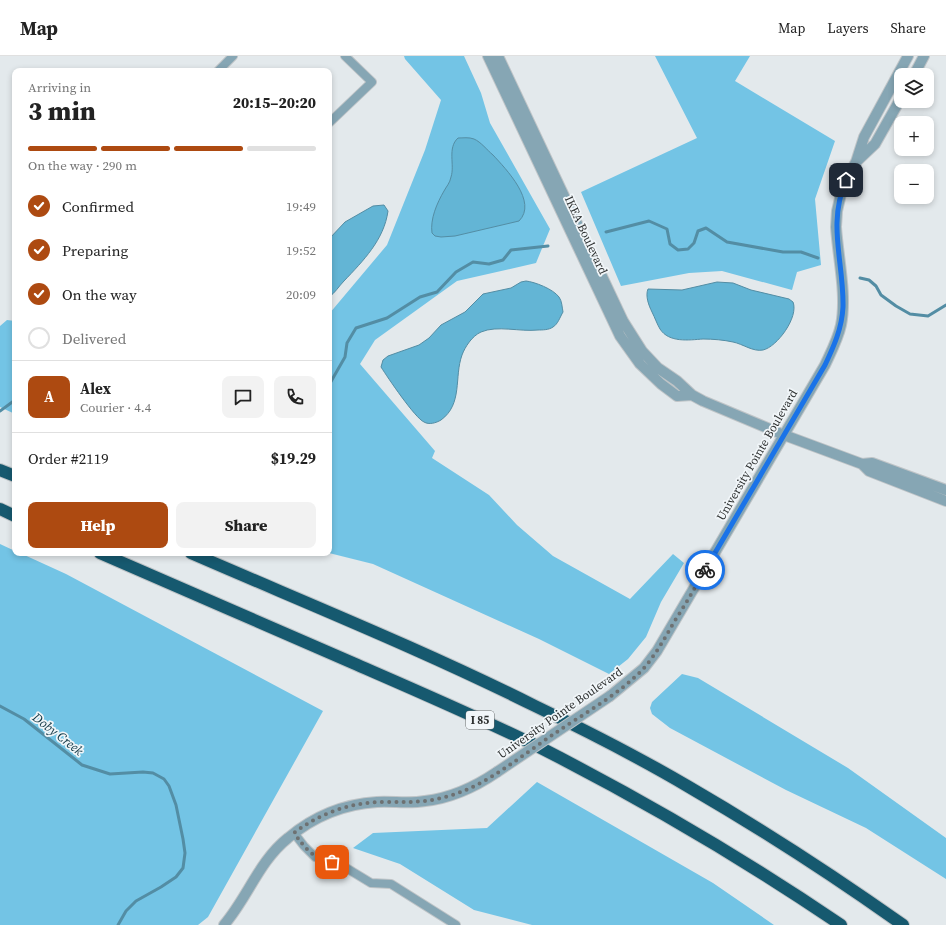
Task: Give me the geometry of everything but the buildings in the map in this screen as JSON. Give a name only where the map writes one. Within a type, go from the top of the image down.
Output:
[{"type":"highway","points":[[0,470],[12,475]]},
{"type":"highway","points":[[0,509],[12,515]]},
{"type":"highway","name":"I 85","points":[[107,556],[402,684],[538,746],[677,821],[750,865],[840,925]]},
{"type":"highway","points":[[198,556],[479,679],[606,742],[687,786],[760,830],[824,870],[903,925]]},
{"type":"street","points":[[221,68],[233,56]]},
{"type":"street","points":[[332,120],[372,82],[345,56]]},
{"type":"street","name":"IKEA Boulevard","points":[[488,56],[529,133],[628,331],[642,351],[658,368],[677,381],[692,396],[784,435],[862,464],[869,471],[946,501]]},
{"type":"street","name":"IKEA Boulevard","points":[[498,56],[529,133]]},
{"type":"street","name":"University Pointe Boulevard","points":[[224,925],[240,905],[264,863],[279,845],[294,833],[318,818],[343,808],[370,802],[415,802],[442,798],[467,789],[497,772],[610,696],[644,668],[657,651],[825,365],[834,347],[840,331],[843,302],[836,217],[840,194],[856,162],[864,137],[908,56]]},
{"type":"street","points":[[918,68],[924,56]]},
{"type":"street","name":"University Pointe Boulevard","points":[[856,162],[875,144],[895,108]]},
{"type":"street","name":"IKEA Boulevard","points":[[862,464],[872,463],[946,490]]},
{"type":"street","points":[[294,833],[315,857],[343,866],[371,883],[391,884],[456,925]]},
{"type":"shaded area","points":[[404,56],[464,56],[481,93],[490,123],[550,229],[536,263],[457,281],[375,340],[360,364],[435,451],[432,458],[489,495],[517,525],[553,556],[630,599],[673,554],[684,563],[661,602],[646,637],[628,659],[609,674],[539,639],[373,564],[332,554],[332,310],[387,245],[425,150],[441,100]]},
{"type":"shaded area","points":[[655,56],[750,56],[735,81],[835,141],[815,199],[821,265],[797,272],[792,290],[722,271],[689,273],[621,286],[581,192],[697,138]]},
{"type":"shaded area","points":[[458,138],[472,138],[477,140],[493,155],[512,177],[523,195],[525,205],[524,213],[519,221],[455,236],[441,237],[435,236],[432,233],[432,222],[435,211],[449,183],[452,172],[453,147]]},
{"type":"shaded area","points":[[384,205],[388,211],[386,222],[382,231],[365,258],[332,294],[332,236],[345,222],[373,206]]},
{"type":"shaded area","points":[[526,281],[544,286],[553,291],[559,297],[563,312],[555,326],[546,330],[494,329],[481,332],[475,336],[469,342],[462,355],[457,390],[448,414],[437,422],[424,422],[414,413],[381,367],[383,360],[388,356],[419,345],[429,338],[441,325],[465,312],[483,294],[511,288],[521,282]]},
{"type":"shaded area","points":[[717,282],[733,283],[751,290],[789,299],[793,302],[794,308],[793,315],[786,330],[769,348],[759,350],[730,341],[674,339],[669,337],[660,329],[647,298],[648,289],[682,290]]},
{"type":"shaded area","points":[[7,320],[12,321],[12,413],[0,407],[0,326]]},
{"type":"shaded area","points":[[0,544],[12,550],[12,556],[27,556],[66,574],[323,711],[208,917],[198,925],[0,925]]},
{"type":"shaded area","points":[[682,674],[698,678],[848,768],[946,838],[946,879],[866,828],[786,790],[670,728],[652,714],[650,708],[652,702]]},
{"type":"shaded area","points":[[537,782],[713,883],[774,925],[532,925],[474,910],[400,864],[353,848],[373,833],[487,828]]},
{"type":"waterway","points":[[606,232],[649,221],[667,229],[670,244],[678,250],[688,249],[694,243],[698,231],[706,228],[727,242],[783,252],[801,252],[818,258]]},
{"type":"waterway","points":[[332,380],[345,357],[347,343],[356,328],[387,318],[420,297],[437,292],[456,272],[473,262],[489,264],[503,260],[511,250],[548,246]]},
{"type":"waterway","points":[[860,278],[869,280],[876,286],[881,295],[910,314],[928,316],[946,305]]},
{"type":"waterway","points":[[0,411],[12,402]]},
{"type":"waterway","name":"Doby Creek","points":[[0,706],[24,719],[82,765],[110,774],[143,772],[153,773],[164,779],[169,786],[176,805],[183,839],[185,853],[183,868],[176,877],[136,901],[126,911],[118,925]]},
{"type":"way so far","points":[[332,862],[315,857],[309,852],[294,833],[318,818],[353,805],[376,802],[424,802],[459,793],[486,780],[610,696],[644,668],[667,635],[705,570]]},
{"type":"route","points":[[705,570],[825,365],[838,336],[841,326],[843,298],[836,217],[839,199],[846,180]]}]
